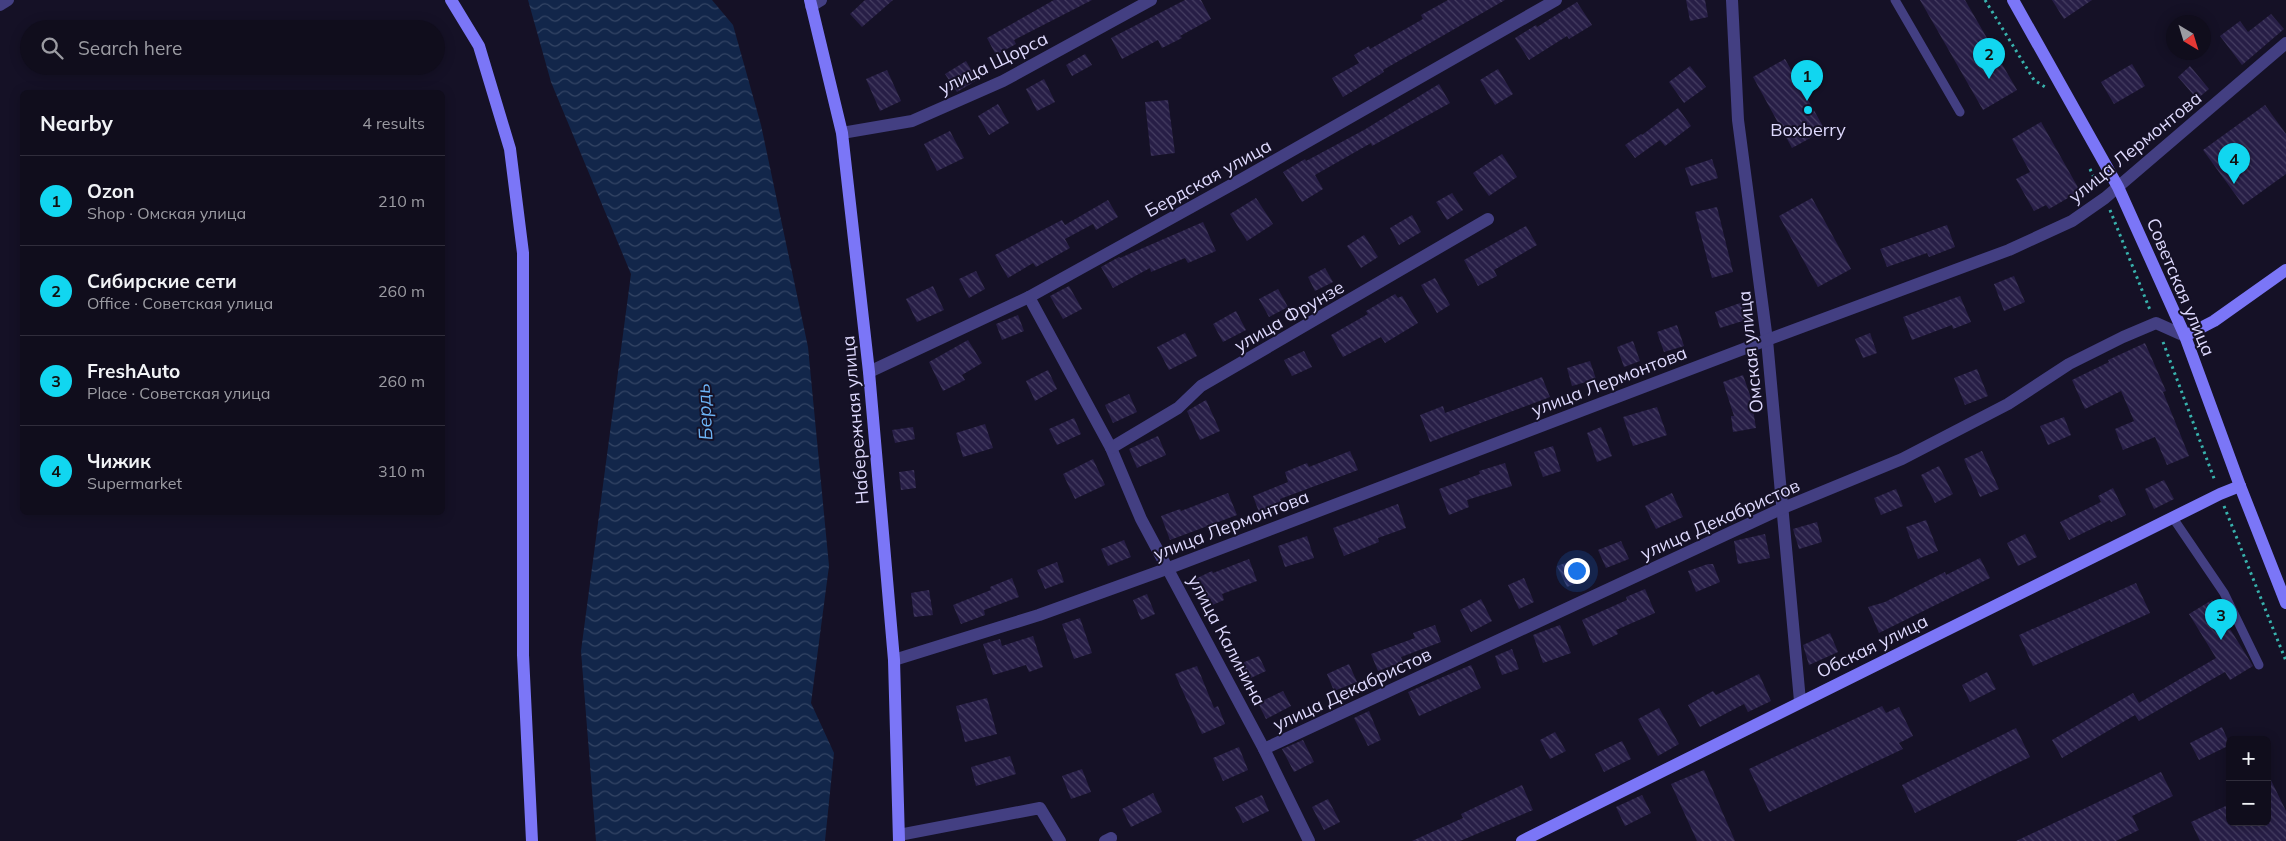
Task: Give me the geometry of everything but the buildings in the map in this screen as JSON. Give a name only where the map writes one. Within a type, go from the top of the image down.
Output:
[{"type":"street","points":[[0,5],[8,0]]},
{"type":"street","points":[[451,0],[479,46],[510,149],[523,253],[523,655],[532,841]]},
{"type":"street","name":"улица Щорса","points":[[842,133],[912,121],[1003,81],[1151,0]]},
{"type":"street","name":"Бердская улица","points":[[869,372],[1029,296],[1251,174],[1556,0]]},
{"type":"street","name":"Омская улица","points":[[1732,0],[1738,120],[1766,340],[1800,701]]},
{"type":"street","name":"Советская улица","points":[[2013,0],[2118,187],[2184,336],[2286,602]]},
{"type":"street","name":"Набережная улица","points":[[814,2],[842,133],[869,372],[894,660],[899,838]]},
{"type":"street","name":"улица Лермонтова","points":[[894,660],[1039,614],[1169,568],[1766,340],[2009,250],[2072,221],[2118,187],[2286,43]]},
{"type":"street","name":"улица Фрунзе","points":[[1111,448],[1178,408],[1202,386],[1488,219]]},
{"type":"street","points":[[2184,336],[2214,321],[2286,270]]},
{"type":"street","name":"улица Калинина","points":[[1029,296],[1111,448],[1141,519],[1169,568],[1264,749],[1309,841]]},
{"type":"street","name":"улица Декабристов","points":[[1264,749],[1783,508],[1902,459],[2008,404],[2070,364],[2122,337],[2156,323],[2184,336]]},
{"type":"street","name":"Обская улица","points":[[1522,841],[1800,701],[2220,494],[2240,486]]},
{"type":"street","points":[[899,838],[1040,808],[1060,841]]},
{"type":"lane","points":[[1896,0],[1960,112]]},
{"type":"lane","points":[[2173,518],[2224,593],[2259,665]]},
{"type":"water","name":"Бердь","points":[[528,0],[712,0],[733,25],[761,125],[808,347],[829,566],[811,703],[834,753],[825,841],[596,841],[581,651],[631,274],[551,82]]},
{"type":"place","name":"Сибирские сети","points":[[1989,79]]},
{"type":"place","name":"Ozon","points":[[1807,101]]},
{"type":"place","name":"Boxberry","points":[[1808,110]]},
{"type":"place","name":"Чижик","points":[[2234,184]]},
{"type":"place","name":"FreshAuto","points":[[2221,640]]}]
